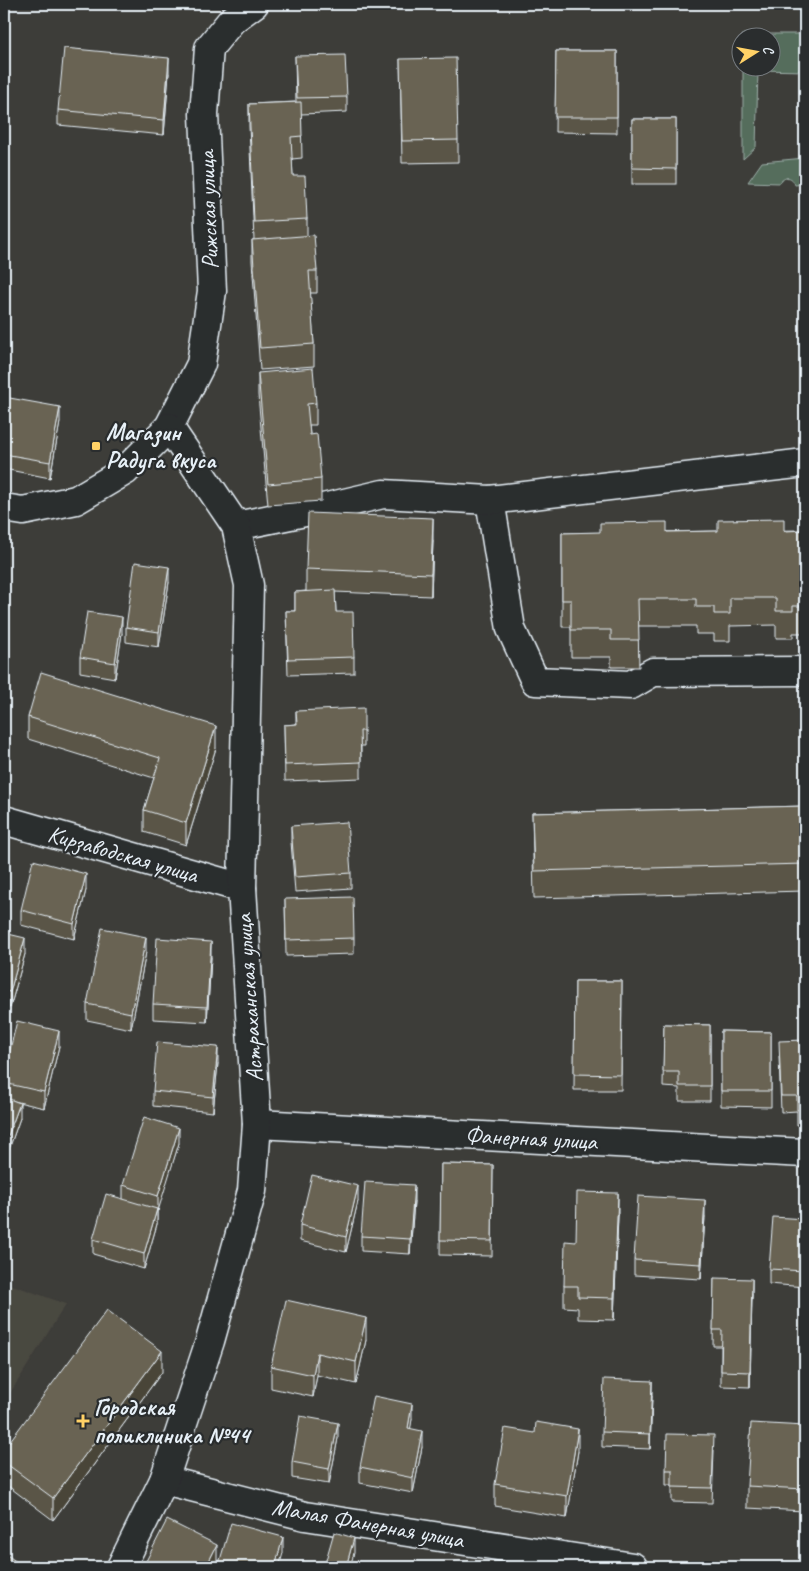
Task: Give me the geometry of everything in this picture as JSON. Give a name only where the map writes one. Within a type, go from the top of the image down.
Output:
[{"type":"street","name":"Рижская улица","points":[[4,508],[23,511],[76,500],[125,471],[169,427],[201,364],[212,291],[204,114],[209,48],[227,12],[254,4]]},
{"type":"street","name":"Астраханская улица","points":[[121,1567],[164,1480],[210,1341],[252,1191],[257,1124],[242,888],[249,585],[236,526],[169,427]]},
{"type":"street","points":[[236,526],[310,512],[383,494],[490,500],[805,463]]},
{"type":"street","points":[[490,500],[511,629],[535,681],[631,685],[654,672],[805,670]]},
{"type":"street","name":"Кирзаводская улица","points":[[4,820],[242,888]]},
{"type":"street","name":"Фанерная улица","points":[[257,1124],[805,1153]]},
{"type":"street","name":"Малая Фанерная улица","points":[[164,1480],[304,1516],[633,1567]]},
{"type":"shaded area","points":[[4,1282],[66,1304],[4,1403]]},
{"type":"green space","points":[[782,34],[805,34],[805,71],[782,71]]},
{"type":"green space","points":[[743,78],[758,78],[756,147],[743,159]]},
{"type":"green space","points":[[805,158],[805,184],[795,185],[790,178],[784,179],[779,183],[748,182],[762,162]]},
{"type":"building","points":[[64,48],[169,58],[164,120],[58,110]]},
{"type":"building","points":[[556,51],[617,51],[617,117],[555,117]]},
{"type":"building","points":[[345,55],[347,97],[297,98],[295,56]]},
{"type":"building","points":[[456,58],[458,140],[402,141],[400,59]]},
{"type":"building","points":[[301,102],[302,136],[291,137],[293,176],[305,176],[307,219],[254,222],[249,104]]},
{"type":"building","points":[[632,119],[676,119],[676,169],[632,168]]},
{"type":"building","points":[[314,235],[317,271],[309,271],[314,344],[260,348],[252,240]]},
{"type":"building","points":[[313,368],[316,403],[307,404],[310,435],[317,434],[321,479],[268,484],[258,373]]},
{"type":"building","points":[[4,397],[60,407],[50,462],[4,454]]},
{"type":"building","points":[[308,513],[433,518],[431,574],[306,569]]},
{"type":"building","points":[[784,519],[784,531],[805,530],[805,606],[793,606],[793,611],[776,611],[776,598],[730,598],[730,614],[714,614],[714,607],[696,607],[696,599],[638,599],[639,640],[611,640],[611,630],[571,630],[571,600],[562,600],[562,533],[600,532],[600,523],[667,522],[667,532],[718,531],[718,520]]},
{"type":"building","points":[[135,562],[169,567],[159,632],[126,627]]},
{"type":"building","points":[[335,590],[336,612],[353,612],[354,657],[288,659],[286,611],[295,611],[295,592]]},
{"type":"building","points":[[87,612],[122,617],[115,663],[80,657]]},
{"type":"building","points":[[41,672],[216,726],[186,823],[144,810],[160,758],[28,717]]},
{"type":"building","points":[[364,708],[364,731],[360,731],[361,762],[285,765],[284,725],[297,724],[296,711]]},
{"type":"building","points":[[805,806],[805,864],[534,871],[532,813]]},
{"type":"building","points":[[347,822],[351,873],[295,877],[291,826]]},
{"type":"building","points":[[33,860],[86,874],[74,924],[21,910]]},
{"type":"building","points":[[353,897],[354,938],[286,940],[285,899]]},
{"type":"building","points":[[102,928],[146,937],[131,1013],[87,1004]]},
{"type":"building","points":[[4,933],[25,938],[10,992],[4,991]]},
{"type":"building","points":[[157,938],[211,942],[207,1007],[153,1004]]},
{"type":"building","points":[[575,981],[622,981],[621,1075],[574,1074]]},
{"type":"building","points":[[17,1021],[59,1031],[44,1092],[4,1083],[4,1074]]},
{"type":"building","points":[[664,1024],[710,1025],[710,1086],[679,1086],[679,1072],[663,1072]]},
{"type":"building","points":[[721,1031],[771,1032],[771,1091],[721,1091]]},
{"type":"building","points":[[805,1040],[805,1110],[797,1110],[797,1096],[781,1096],[779,1041]]},
{"type":"building","points":[[157,1042],[218,1047],[213,1097],[153,1091]]},
{"type":"building","points":[[4,1097],[20,1103],[4,1147]]},
{"type":"building","points":[[144,1117],[179,1128],[158,1196],[123,1185]]},
{"type":"building","points":[[441,1164],[493,1165],[492,1241],[440,1240]]},
{"type":"building","points":[[312,1175],[358,1186],[346,1237],[300,1225]]},
{"type":"building","points":[[365,1182],[414,1185],[410,1239],[361,1236]]},
{"type":"building","points":[[577,1192],[618,1193],[614,1298],[578,1297],[578,1286],[564,1286],[565,1241],[576,1242]]},
{"type":"building","points":[[106,1194],[157,1209],[144,1254],[93,1239]]},
{"type":"building","points":[[638,1196],[705,1200],[701,1264],[634,1260]]},
{"type":"building","points":[[773,1217],[805,1219],[805,1271],[769,1269]]},
{"type":"building","points":[[714,1278],[752,1279],[750,1372],[721,1371],[722,1330],[713,1330]]},
{"type":"building","points":[[286,1300],[366,1318],[356,1362],[317,1353],[313,1375],[271,1366]]},
{"type":"building","name":"Городская поликлиника №44","points":[[107,1310],[162,1351],[53,1498],[4,1462],[4,1449]]},
{"type":"building","points":[[604,1379],[652,1381],[650,1434],[602,1432]]},
{"type":"building","points":[[374,1396],[412,1404],[408,1428],[422,1431],[413,1478],[360,1467]]},
{"type":"building","points":[[300,1416],[338,1423],[329,1469],[292,1462]]},
{"type":"building","points":[[536,1422],[578,1429],[567,1496],[495,1484],[505,1428],[535,1433]]},
{"type":"building","points":[[751,1423],[805,1426],[805,1489],[747,1486]]},
{"type":"building","points":[[667,1434],[714,1435],[712,1488],[672,1487],[672,1470],[666,1470]]},
{"type":"building","points":[[167,1520],[217,1545],[206,1567],[143,1567]]},
{"type":"building","points":[[231,1523],[283,1537],[275,1567],[218,1567]]},
{"type":"building","points":[[334,1532],[354,1538],[346,1567],[324,1567]]},
{"type":"building","points":[[4,1553],[24,1567],[4,1567]]},
{"type":"place","name":"Магазин Радуга вкуса","points":[[96,446]]},
{"type":"place","name":"Городская поликлиника №44","points":[[83,1421]]}]
